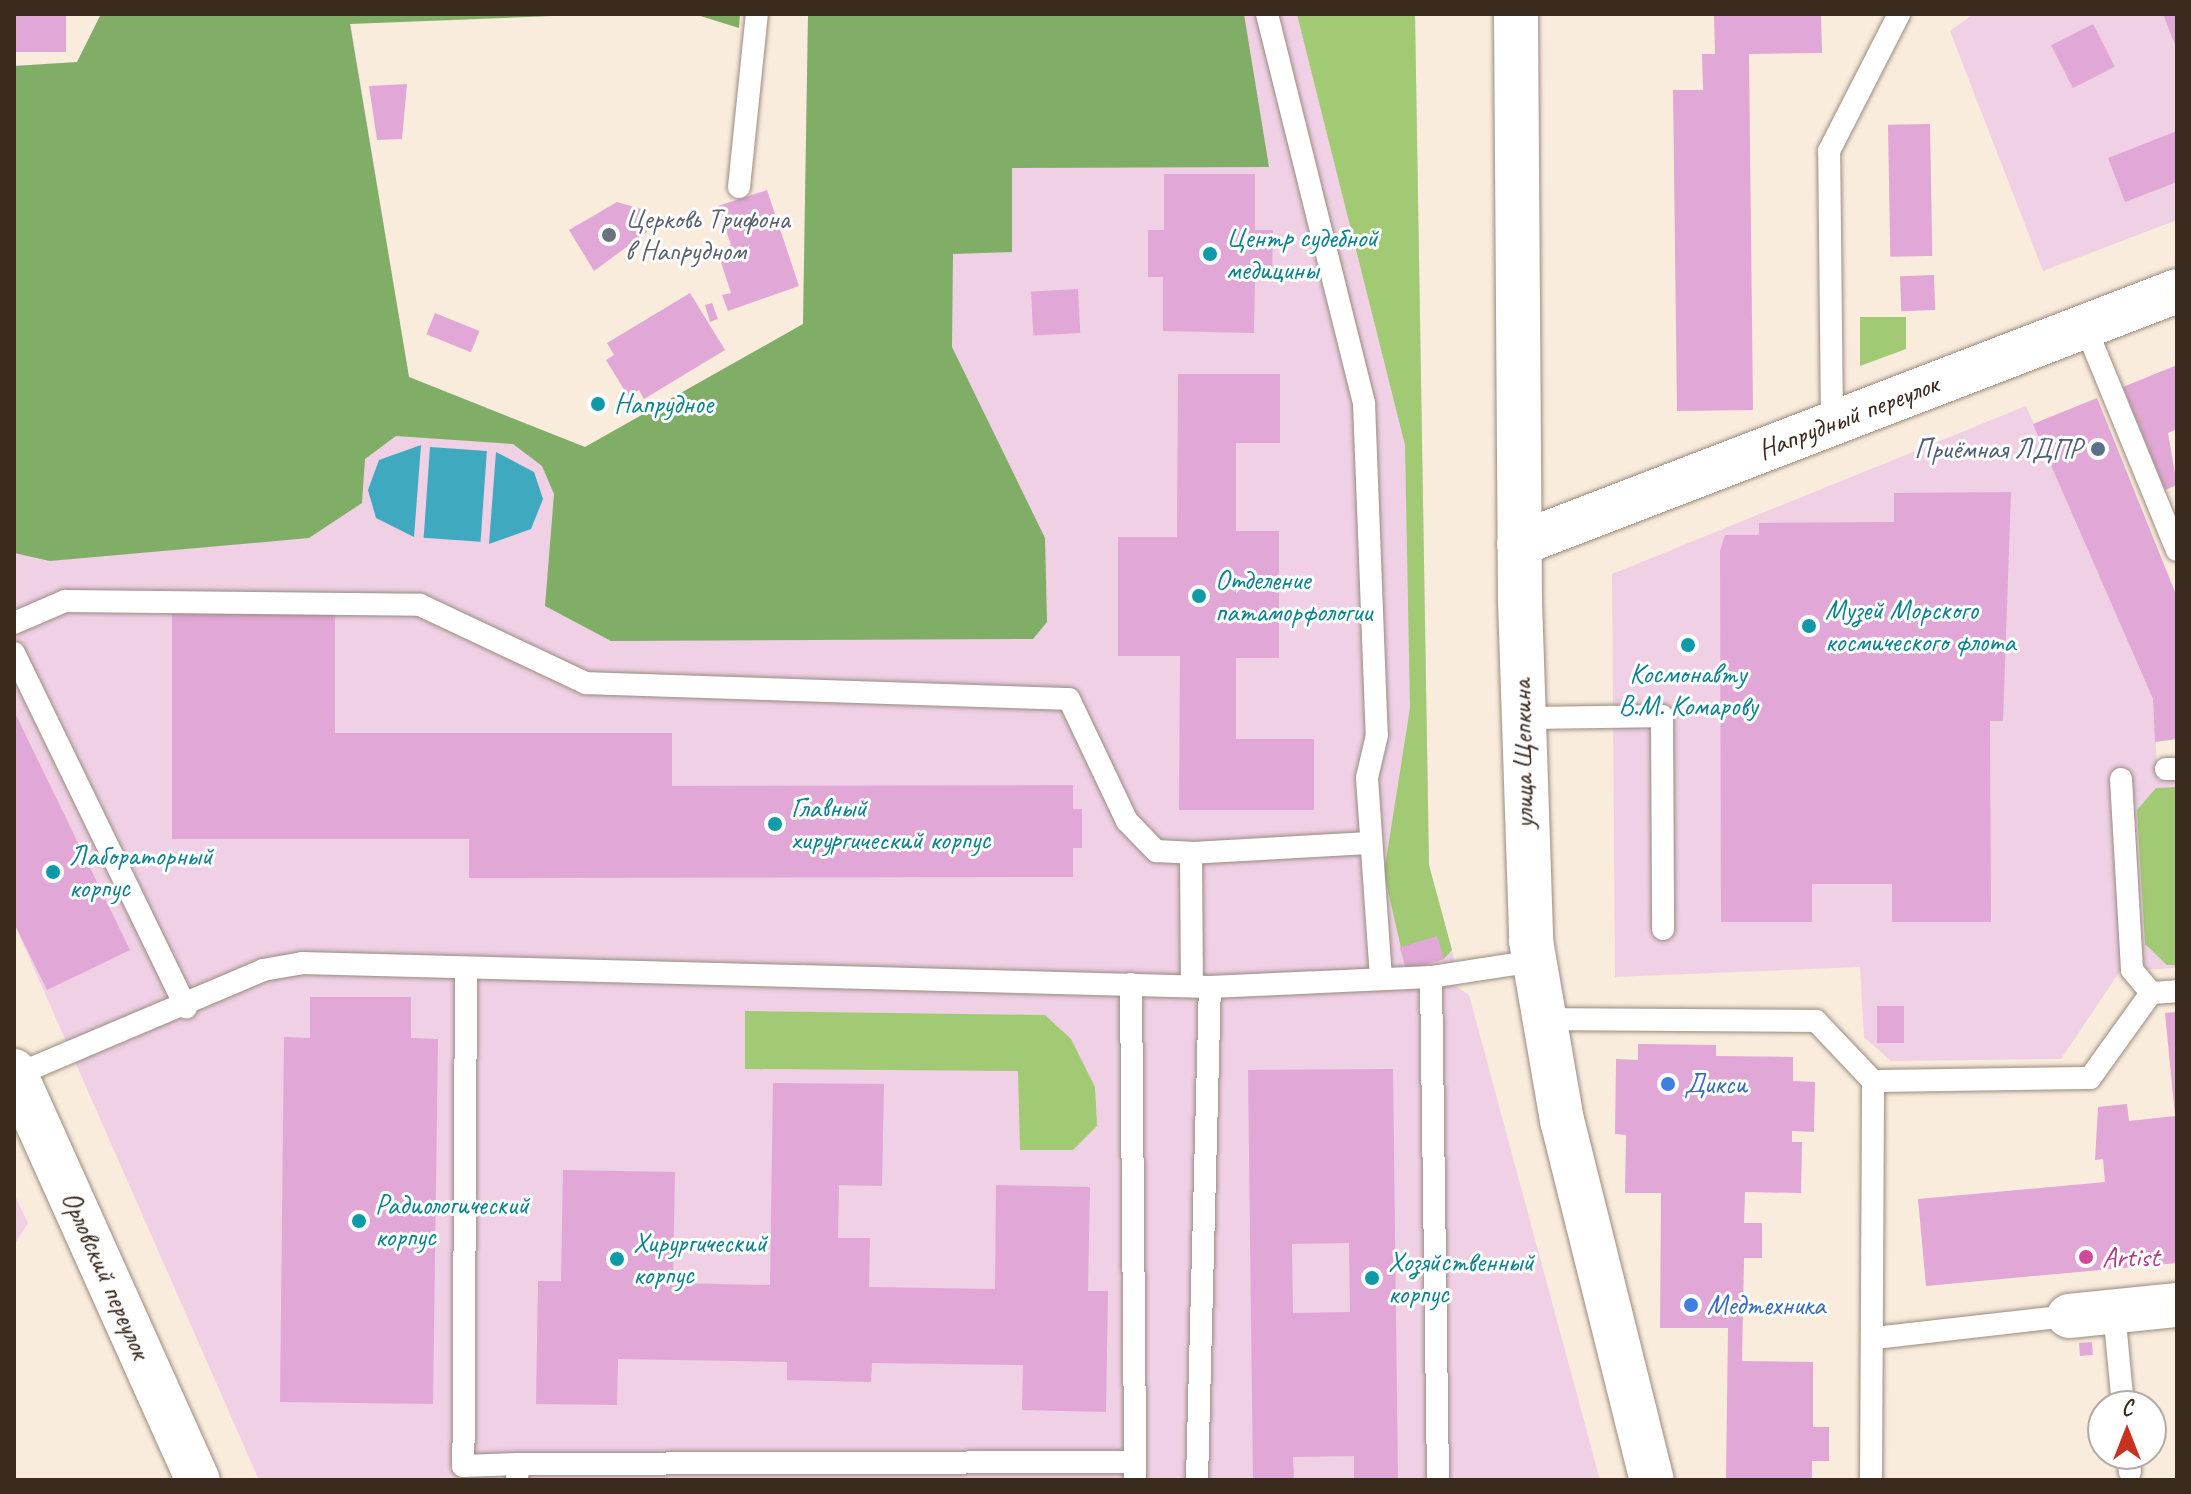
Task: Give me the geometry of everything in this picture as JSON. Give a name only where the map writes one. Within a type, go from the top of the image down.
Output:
[{"type":"street","name":"улица Щепкина","points":[[1516,14],[1522,718],[1534,961],[1544,1019],[1652,1480]]},
{"type":"street","name":"Напрудный переулок","points":[[1519,544],[2177,291]]},
{"type":"street","name":"Орловский переулок","points":[[15,1073],[183,1476]]},
{"type":"street","points":[[2069,1316],[2177,1305]]},
{"type":"lane","points":[[739,187],[757,14]]},
{"type":"lane","points":[[1267,14],[1364,403],[1377,735],[1367,778],[1381,979]]},
{"type":"lane","points":[[1832,423],[1829,151],[1899,14]]},
{"type":"lane","points":[[2085,326],[2177,550]]},
{"type":"lane","points":[[14,623],[65,601],[420,605],[586,683],[1047,694],[1069,699],[1081,717],[1127,821],[1145,843],[1191,853],[1371,843]]},
{"type":"lane","points":[[14,653],[186,1008]]},
{"type":"lane","points":[[1522,718],[1662,716],[1663,929]]},
{"type":"lane","points":[[2121,779],[2132,970],[2151,993]]},
{"type":"lane","points":[[1191,853],[1201,986],[1197,1480]]},
{"type":"lane","points":[[15,1073],[186,1008],[263,970],[302,963],[1201,986],[1431,977],[1534,961]]},
{"type":"lane","points":[[466,968],[463,1466],[518,1472],[1135,1471],[1131,984]]},
{"type":"lane","points":[[1431,977],[1438,1480]]},
{"type":"lane","points":[[1873,1081],[2090,1078],[2151,993],[2177,991]]},
{"type":"lane","points":[[1544,1019],[1816,1021],[1873,1081],[1875,1338],[1871,1480]]},
{"type":"lane","points":[[2114,1311],[2121,1390]]},
{"type":"lane","points":[[1875,1338],[2069,1316]]},
{"type":"shaded area","points":[[101,14],[349,14],[409,377],[585,447],[803,324],[808,14],[1415,14],[1429,866],[1454,958],[1452,984],[1469,995],[1600,1480],[259,1480],[14,923],[14,66],[77,62]]},
{"type":"shaded area","points":[[1974,14],[2177,14],[2177,220],[2043,271],[1950,31]]},
{"type":"shaded area","points":[[2026,406],[2153,699],[2158,780],[2177,780],[2177,968],[2120,971],[2061,1059],[1891,1061],[1864,1037],[1860,967],[1615,977],[1612,574]]},
{"type":"shaded area","points":[[14,1194],[28,1223],[14,1245]]},
{"type":"green space","points":[[101,14],[604,14],[350,24],[409,377],[585,447],[803,324],[808,14],[1244,14],[1269,167],[1012,168],[1012,252],[953,254],[952,347],[1045,538],[1047,622],[1033,639],[611,641],[545,606],[554,494],[542,466],[513,444],[396,436],[365,459],[362,503],[309,538],[50,561],[14,553],[14,66],[77,62]]},
{"type":"green space","points":[[694,14],[740,14],[739,28]]},
{"type":"green space","points":[[1297,14],[1415,14],[1429,865],[1452,950],[1444,959],[1406,970],[1384,873],[1410,708],[1405,445]]},
{"type":"green space","points":[[1860,317],[1906,317],[1906,349],[1860,366]]},
{"type":"green space","points":[[2177,787],[2177,965],[2167,965],[2145,944],[2137,810],[2156,788]]},
{"type":"green space","points":[[745,1011],[1045,1015],[1071,1039],[1095,1087],[1097,1126],[1073,1150],[1020,1150],[1018,1071],[745,1069]]},
{"type":"water","points":[[421,445],[414,537],[376,518],[368,490],[379,460]]},
{"type":"water","points":[[430,447],[487,451],[481,542],[424,538]]},
{"type":"water","points":[[496,452],[534,472],[543,499],[531,529],[489,544]]},
{"type":"building","points":[[14,14],[66,14],[66,52],[14,52]]},
{"type":"building","points":[[1714,14],[1821,14],[1822,53],[1749,54],[1753,410],[1677,411],[1673,90],[1703,90],[1702,54],[1715,54]]},
{"type":"building","points":[[2163,14],[2177,14],[2177,50]]},
{"type":"building","points":[[2093,24],[2115,67],[2073,88],[2051,45]]},
{"type":"building","points":[[407,84],[402,139],[377,140],[369,86]]},
{"type":"building","points":[[1930,124],[1932,256],[1890,257],[1888,125]]},
{"type":"building","points":[[2177,131],[2177,182],[2125,202],[2108,158]]},
{"type":"building","name":"Центр судебной медицины","points":[[1164,174],[1255,174],[1255,230],[1273,230],[1272,279],[1255,278],[1254,333],[1163,331],[1163,277],[1148,277],[1148,230],[1164,230]]},
{"type":"building","points":[[767,190],[799,286],[728,311],[722,295],[731,293],[717,250],[731,245],[718,206]]},
{"type":"building","name":"Церковь Трифона в Напрудном","points":[[617,202],[641,209],[647,232],[594,271],[569,230]]},
{"type":"building","points":[[1934,275],[1935,310],[1901,311],[1900,276]]},
{"type":"building","points":[[1078,289],[1080,333],[1033,335],[1031,291]]},
{"type":"building","points":[[690,293],[725,350],[644,399],[639,390],[628,396],[606,360],[614,355],[607,343]]},
{"type":"building","points":[[712,303],[718,319],[710,322],[705,305]]},
{"type":"building","points":[[435,313],[480,331],[471,352],[426,334]]},
{"type":"building","points":[[2177,365],[2177,429],[2168,433],[2177,485],[2165,490],[2123,387]]},
{"type":"building","name":"Отделение патаморфологии","points":[[1178,374],[1280,374],[1280,443],[1236,443],[1236,531],[1279,531],[1279,658],[1236,658],[1236,739],[1314,739],[1314,810],[1179,810],[1180,656],[1118,656],[1118,537],[1177,537]]},
{"type":"building","points":[[2097,398],[2177,597],[2177,739],[2155,742],[2153,699],[2033,424]]},
{"type":"building","points":[[2011,492],[2003,721],[1990,721],[1991,922],[1892,922],[1892,884],[1812,884],[1812,922],[1721,922],[1720,551],[1725,535],[1759,535],[1759,523],[1894,522],[1894,493]]},
{"type":"building","points":[[172,611],[335,611],[335,733],[672,733],[672,786],[1073,785],[1073,809],[1082,809],[1082,848],[1073,848],[1073,877],[469,878],[469,839],[172,839]]},
{"type":"building","name":"Лабораторный корпус","points":[[14,711],[130,950],[47,990],[14,923]]},
{"type":"building","points":[[1437,936],[1444,959],[1407,970],[1400,947]]},
{"type":"building","name":"Радиологический корпус","points":[[310,997],[411,997],[411,1038],[438,1039],[433,1404],[280,1402],[284,1037],[310,1038]]},
{"type":"building","points":[[1877,1006],[1904,1006],[1904,1043],[1877,1043]]},
{"type":"building","points":[[2177,1012],[2177,1263],[1926,1286],[1918,1199],[2105,1182],[2103,1159],[2095,1160],[2098,1107],[2127,1104],[2129,1121],[2175,1116],[2165,1013]]},
{"type":"building","points":[[1638,1044],[1716,1045],[1716,1056],[1793,1057],[1793,1081],[1815,1082],[1814,1132],[1792,1131],[1792,1142],[1802,1142],[1801,1193],[1745,1192],[1744,1223],[1762,1223],[1762,1258],[1744,1258],[1742,1361],[1813,1362],[1813,1427],[1829,1427],[1829,1461],[1812,1461],[1812,1480],[1726,1480],[1728,1328],[1660,1328],[1661,1193],[1625,1193],[1626,1135],[1615,1134],[1616,1059],[1638,1060]]},
{"type":"building","name":"Хозяйственный корпус","points":[[1393,1069],[1398,1480],[1354,1480],[1354,1456],[1293,1457],[1294,1480],[1253,1480],[1248,1070]],"holes":[[[1349,1243],[1350,1312],[1293,1313],[1292,1244]]]},
{"type":"building","name":"Хирургический корпус","points":[[773,1083],[884,1084],[882,1186],[839,1185],[838,1238],[870,1238],[869,1287],[995,1289],[996,1185],[1090,1187],[1088,1291],[1108,1291],[1106,1412],[1022,1410],[1023,1365],[872,1363],[871,1382],[787,1380],[787,1362],[618,1359],[617,1405],[536,1404],[538,1281],[561,1281],[563,1170],[675,1172],[673,1283],[770,1285]]},
{"type":"building","points":[[2092,1342],[2093,1355],[2080,1356],[2079,1343]]},
{"type":"place","name":"Церковь Трифона в Напрудном","points":[[609,235]]},
{"type":"place","name":"Центр судебной медицины","points":[[1210,254]]},
{"type":"place","name":"Напрудное","points":[[598,404]]},
{"type":"place","name":"Приёмная ЛДПР","points":[[2098,449]]},
{"type":"place","name":"Отделение патаморфологии","points":[[1199,596]]},
{"type":"place","name":"Музей Морского космического флота","points":[[1809,626]]},
{"type":"place","name":"Космонавту В.М. Комарову","points":[[1688,645]]},
{"type":"place","name":"Главный хирургический корпус","points":[[775,824]]},
{"type":"place","name":"Лабораторный корпус","points":[[53,872]]},
{"type":"place","name":"Дикси","points":[[1668,1084]]},
{"type":"place","name":"Радиологический корпус","points":[[359,1221]]},
{"type":"place","name":"Artist","points":[[2086,1257]]},
{"type":"place","name":"Хирургический корпус","points":[[617,1259]]},
{"type":"place","name":"Хозяйственный корпус","points":[[1372,1278]]},
{"type":"place","name":"Медтехника","points":[[1691,1305]]}]
